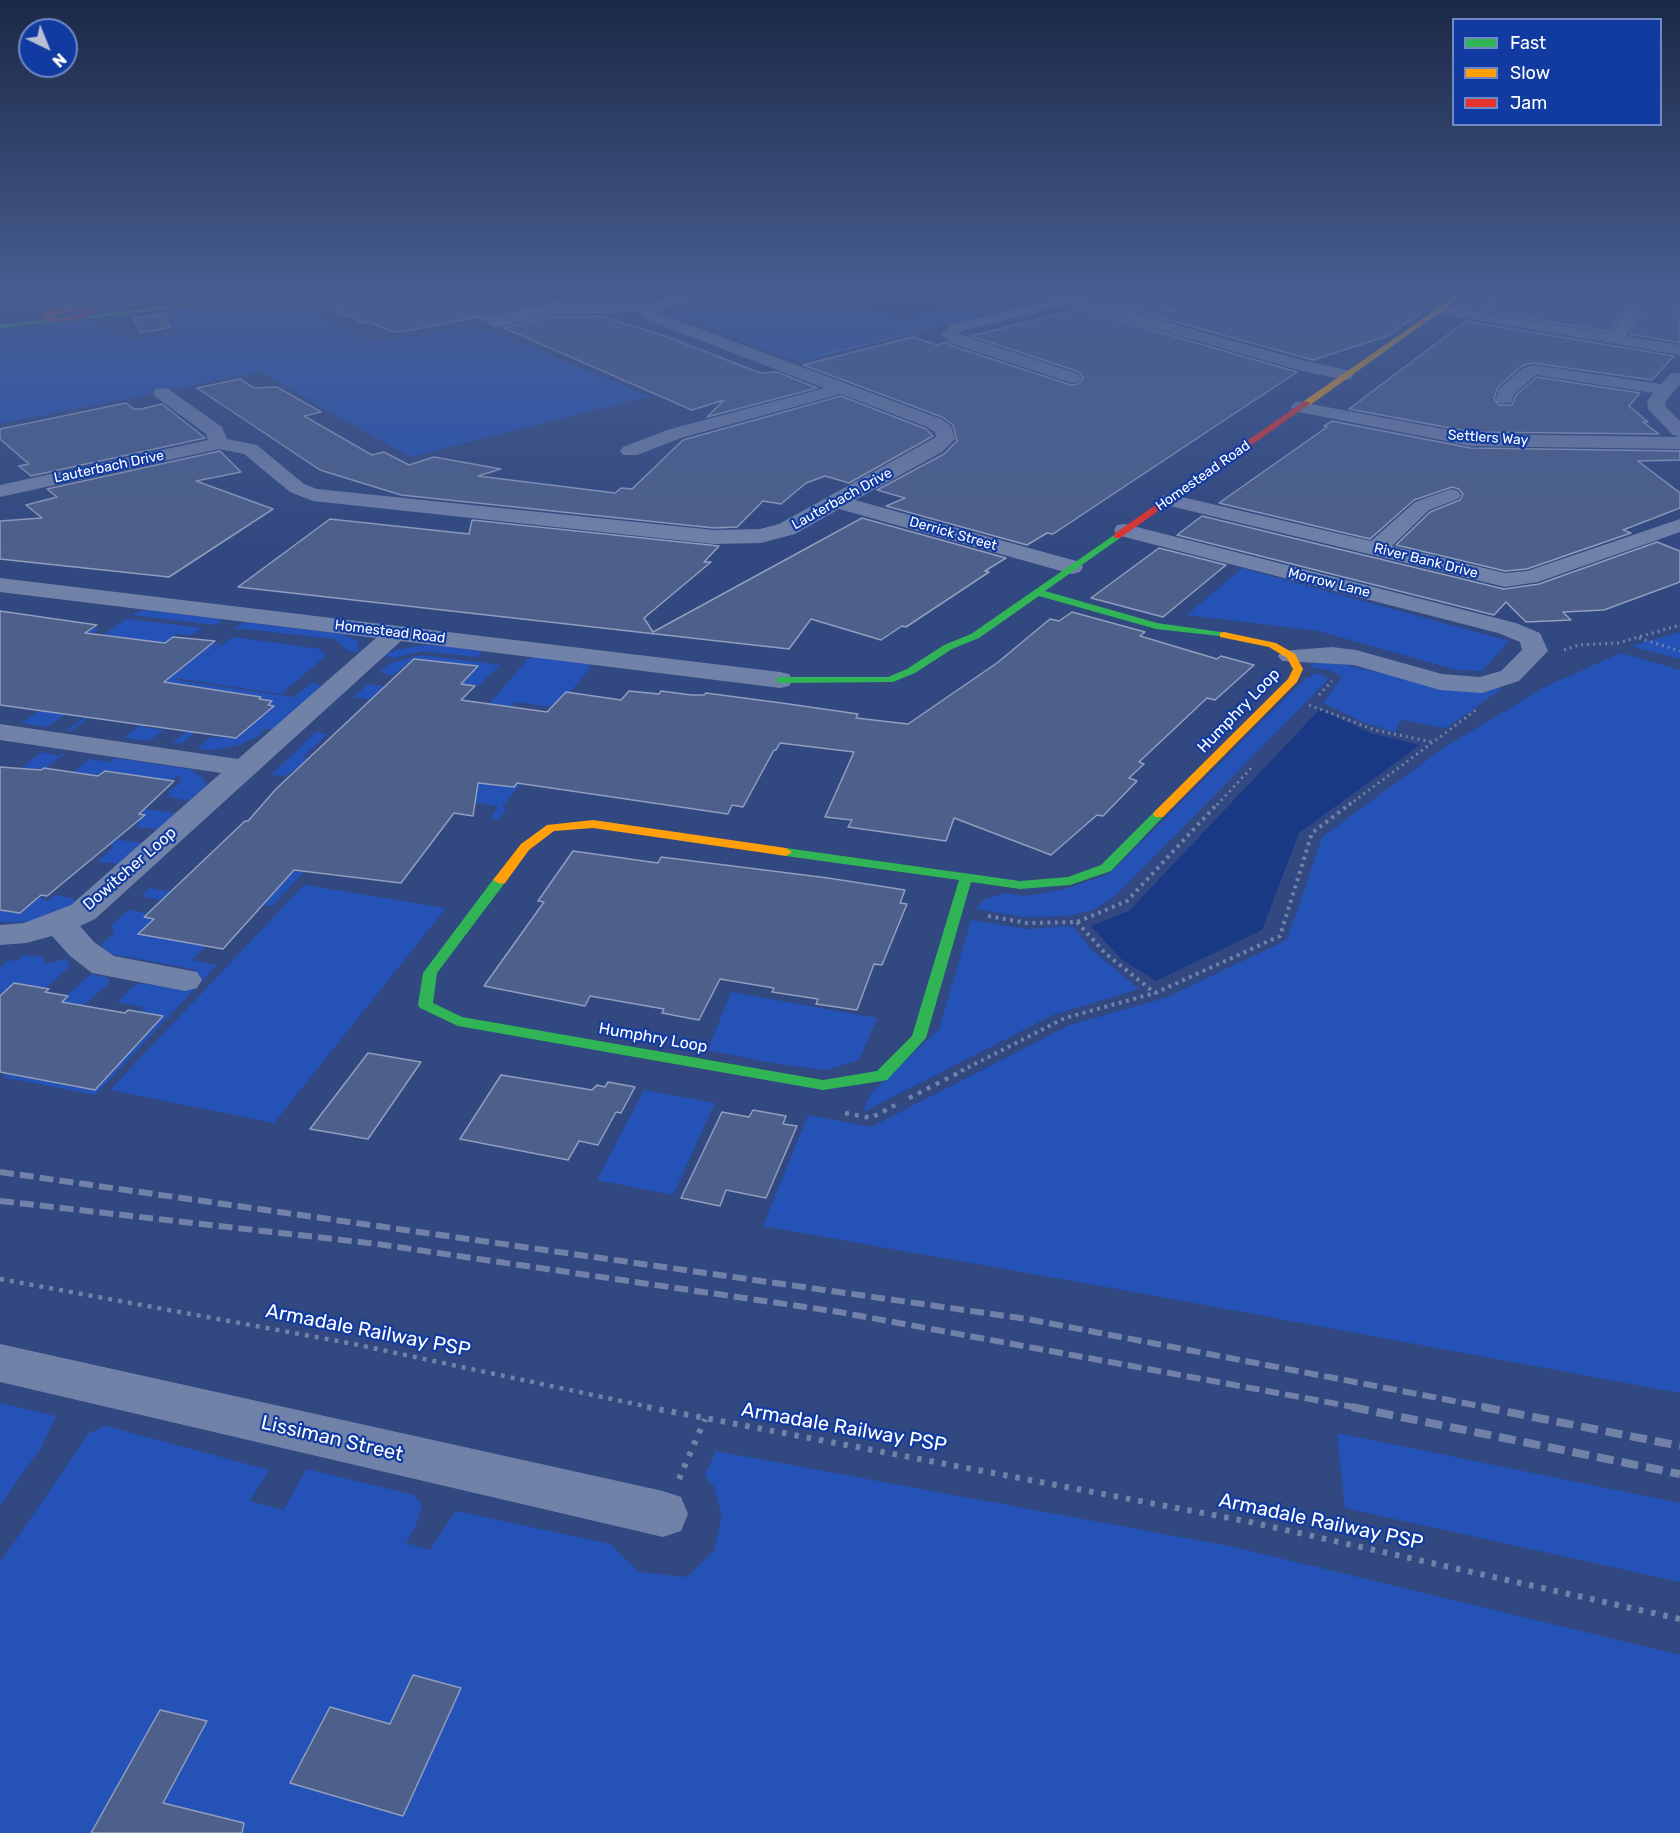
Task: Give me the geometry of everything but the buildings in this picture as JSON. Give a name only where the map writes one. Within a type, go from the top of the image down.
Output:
[{"type":"street","name":"Lauterbach Drive","points":[[0,491],[219,443],[250,449],[297,488],[313,495],[714,537],[761,536],[778,532],[935,448],[946,439],[944,430],[934,423],[822,381]]},
{"type":"street","name":"Homestead Road","points":[[0,585],[780,680],[822,690],[859,692],[893,690],[929,676],[964,652],[975,636],[1337,381]]},
{"type":"street","points":[[1505,399],[1505,393],[1521,381]]},
{"type":"street","points":[[1608,381],[1664,390]]},
{"type":"street","points":[[1673,381],[1656,401],[1657,409],[1680,431]]},
{"type":"street","points":[[630,451],[682,431],[842,388]]},
{"type":"street","points":[[162,393],[215,431],[219,443]]},
{"type":"street","name":"Settlers Way","points":[[1300,407],[1456,438],[1680,443]]},
{"type":"street","points":[[1538,441],[1553,458]]},
{"type":"street","points":[[1376,549],[1422,506],[1451,495]]},
{"type":"street","name":"River Bank Drive","points":[[1169,500],[1505,579],[1530,577],[1680,525]]},
{"type":"street","name":"Derrick Street","points":[[835,501],[1072,567]]},
{"type":"street","name":"Morrow Lane","points":[[1125,530],[1507,628],[1531,638],[1535,651],[1510,676],[1482,685],[1440,682],[1348,657],[1321,654],[1291,656]]},
{"type":"street","name":"Humphry Loop","points":[[966,878],[919,1038],[882,1076],[823,1085],[458,1022],[425,1005],[430,974],[525,847],[551,828],[593,824],[1020,885],[1070,881],[1106,868],[1293,680],[1298,669],[1291,656],[1272,645],[1247,638],[1156,626],[1036,592]]},
{"type":"street","name":"Dowitcher Loop","points":[[0,935],[26,933],[59,923],[83,912],[396,633]]},
{"type":"street","points":[[0,732],[242,768]]},
{"type":"street","points":[[59,923],[81,949],[104,964],[185,980]]},
{"type":"street","name":"Lissiman Street","points":[[0,1363],[663,1514]]},
{"type":"path","points":[[1555,653],[1579,645],[1618,643],[1680,625]]},
{"type":"path","points":[[1638,638],[1680,651]]},
{"type":"path","points":[[1302,712],[1310,704],[1375,730],[1433,742]]},
{"type":"path","points":[[836,1112],[871,1118],[1065,1018],[1155,993],[1280,936],[1312,833],[1480,708]]},
{"type":"path","points":[[979,915],[1027,923],[1077,922],[1127,901],[1254,764]]},
{"type":"path","points":[[1077,922],[1106,954],[1155,993]]},
{"type":"path","name":"Armadale Railway PSP","points":[[0,1279],[354,1344],[705,1419],[1250,1522],[1680,1619]]},
{"type":"path","points":[[663,1514],[705,1419]]},
{"type":"shaded area","points":[[0,381],[217,381],[0,424]]},
{"type":"shaded area","points":[[275,381],[612,381],[650,396],[410,457]]},
{"type":"shaded area","points":[[1242,568],[1509,641],[1482,671],[1457,670],[1318,631],[1187,615]]},
{"type":"shaded area","points":[[143,610],[221,619],[221,622],[216,625],[131,615]]},
{"type":"shaded area","points":[[127,619],[202,628],[192,635],[177,634],[128,672],[170,677],[213,643],[221,644],[201,660],[233,637],[320,649],[326,656],[281,694],[176,678],[175,680],[294,697],[312,682],[323,686],[275,729],[264,729],[259,736],[239,745],[215,750],[197,749],[211,737],[236,738],[273,706],[268,705],[271,701],[242,695],[216,717],[212,717],[183,743],[172,743],[202,719],[199,717],[228,692],[191,688],[143,727],[164,730],[149,741],[124,738],[155,713],[150,712],[184,685],[149,680],[97,719],[89,717],[71,731],[67,730],[106,702],[104,701],[128,681],[89,676],[43,710],[66,714],[47,727],[21,723],[54,700],[49,698],[83,674],[69,672],[58,679],[37,677],[0,702],[0,693],[32,671],[0,667],[0,655],[50,662],[73,646],[61,644],[67,640],[74,641],[92,629],[99,629],[49,665],[113,672],[154,642],[103,635]]},
{"type":"shaded area","points":[[244,622],[341,634],[358,641],[359,652],[348,651],[335,639],[234,628]]},
{"type":"shaded area","points":[[1680,632],[1680,659],[1631,646]]},
{"type":"shaded area","points":[[424,645],[482,651],[477,657],[423,651],[394,658],[384,655],[395,650]]},
{"type":"shaded area","points":[[1621,653],[1680,670],[1680,1393],[763,1226],[808,1115],[871,1127],[1070,1025],[1165,998],[1287,940],[1322,837],[1445,747],[1547,686]]},
{"type":"shaded area","points":[[422,655],[500,665],[478,686],[463,684],[452,695],[466,697],[463,700],[382,690],[372,699],[353,697],[368,684],[436,693],[447,681],[462,683],[477,667],[413,659],[393,676],[379,672],[391,663]]},
{"type":"shaded area","points":[[536,657],[589,664],[591,667],[569,693],[565,692],[552,707],[515,702],[488,731],[458,740],[528,659]]},
{"type":"shaded area","points":[[1319,659],[1457,690],[1503,688],[1446,728],[1401,720],[1395,732],[1363,722],[1323,703],[1342,677],[1330,670],[1309,667]]},
{"type":"shaded area","points":[[1314,673],[1327,677],[1327,681],[1115,896],[1093,910],[1067,916],[1024,917],[976,909],[984,900],[1005,893],[1026,896],[1066,889],[1109,874],[1307,677],[1312,677]]},
{"type":"shaded area","points":[[1320,709],[1370,733],[1420,745],[1299,833],[1262,930],[1156,981],[1121,959],[1091,926],[1129,911]]},
{"type":"shaded area","points":[[316,732],[328,734],[303,757],[372,772],[304,763],[285,776],[271,775]]},
{"type":"shaded area","points":[[42,752],[59,756],[65,752],[25,782],[0,796],[35,769],[22,767]]},
{"type":"shaded area","points":[[115,758],[190,769],[205,780],[205,788],[188,801],[167,796],[171,793],[167,792],[181,783],[178,775],[171,781],[105,771],[75,794],[119,805],[179,814],[165,828],[156,829],[136,827],[140,822],[137,822],[145,815],[139,814],[141,811],[113,839],[142,843],[138,846],[142,848],[123,864],[97,862],[114,846],[26,833],[73,772],[89,759],[110,762]]},
{"type":"shaded area","points":[[533,768],[503,806],[506,811],[498,819],[491,818],[498,806],[400,791],[476,774]]},
{"type":"shaded area","points":[[316,859],[272,906],[241,902],[191,902],[163,897],[160,900],[141,896],[150,888],[185,894],[270,896],[304,860]]},
{"type":"shaded area","points":[[304,885],[446,908],[274,1123],[110,1090]]},
{"type":"shaded area","points":[[55,895],[72,898],[75,901],[69,908],[31,922],[0,922],[0,910],[20,913],[39,897],[47,901]]},
{"type":"shaded area","points":[[128,910],[146,913],[142,917],[154,919],[139,934],[206,946],[192,960],[217,965],[95,1095],[2,1077],[40,1039],[27,1036],[91,974],[109,978],[109,984],[82,1006],[20,1076],[95,1090],[163,1016],[141,1012],[144,1007],[117,1002],[140,983],[178,989],[195,972],[194,969],[111,954],[103,948],[101,945],[114,933],[112,925]]},
{"type":"shaded area","points":[[971,920],[1026,929],[1073,926],[1092,950],[1139,989],[1053,1015],[863,1112],[871,1093],[939,1029]]},
{"type":"shaded area","points":[[23,955],[43,957],[46,964],[65,959],[69,967],[46,988],[14,983],[0,996],[0,968],[7,961],[18,960]]},
{"type":"shaded area","points":[[731,992],[877,1018],[859,1060],[826,1070],[772,1063],[708,1050]]},
{"type":"shaded area","points":[[644,1090],[715,1103],[673,1195],[597,1180]]},
{"type":"shaded area","points":[[0,1403],[56,1416],[42,1446],[0,1506]]},
{"type":"shaded area","points":[[106,1426],[269,1470],[250,1501],[283,1510],[307,1469],[414,1495],[422,1505],[416,1526],[406,1543],[430,1550],[456,1511],[610,1544],[639,1572],[687,1577],[714,1551],[722,1517],[714,1487],[705,1475],[716,1451],[1234,1547],[1680,1655],[1680,1833],[0,1833],[0,1563],[89,1433]]},
{"type":"shaded area","points":[[1337,1433],[1680,1503],[1680,1582],[1345,1508]]},
{"type":"railway","points":[[0,1172],[1027,1319],[1490,1408]]},
{"type":"railway","points":[[0,1201],[377,1244],[839,1312],[1359,1408]]},
{"type":"railway","points":[[1352,1407],[1680,1474]]},
{"type":"railway","points":[[1483,1407],[1680,1446]]},
{"type":"traffic: fast","points":[[780,680],[889,680],[911,671],[948,647],[975,636],[1117,536]]},
{"type":"traffic: fast","points":[[1036,592],[1156,626],[1224,635]]},
{"type":"traffic: fast","points":[[786,852],[1020,885],[1070,881],[1106,868],[1159,814]]},
{"type":"traffic: fast","points":[[500,880],[430,973],[425,1005],[458,1021],[823,1085],[882,1076],[919,1038],[966,878]]},
{"type":"traffic: slow","points":[[1307,403],[1339,381]]},
{"type":"traffic: slow","points":[[1159,814],[1293,680],[1298,669],[1291,656],[1272,645],[1224,635]]},
{"type":"traffic: slow","points":[[500,880],[525,847],[551,828],[593,824],[786,852]]},
{"type":"traffic: jam","points":[[1117,536],[1307,403]]}]
